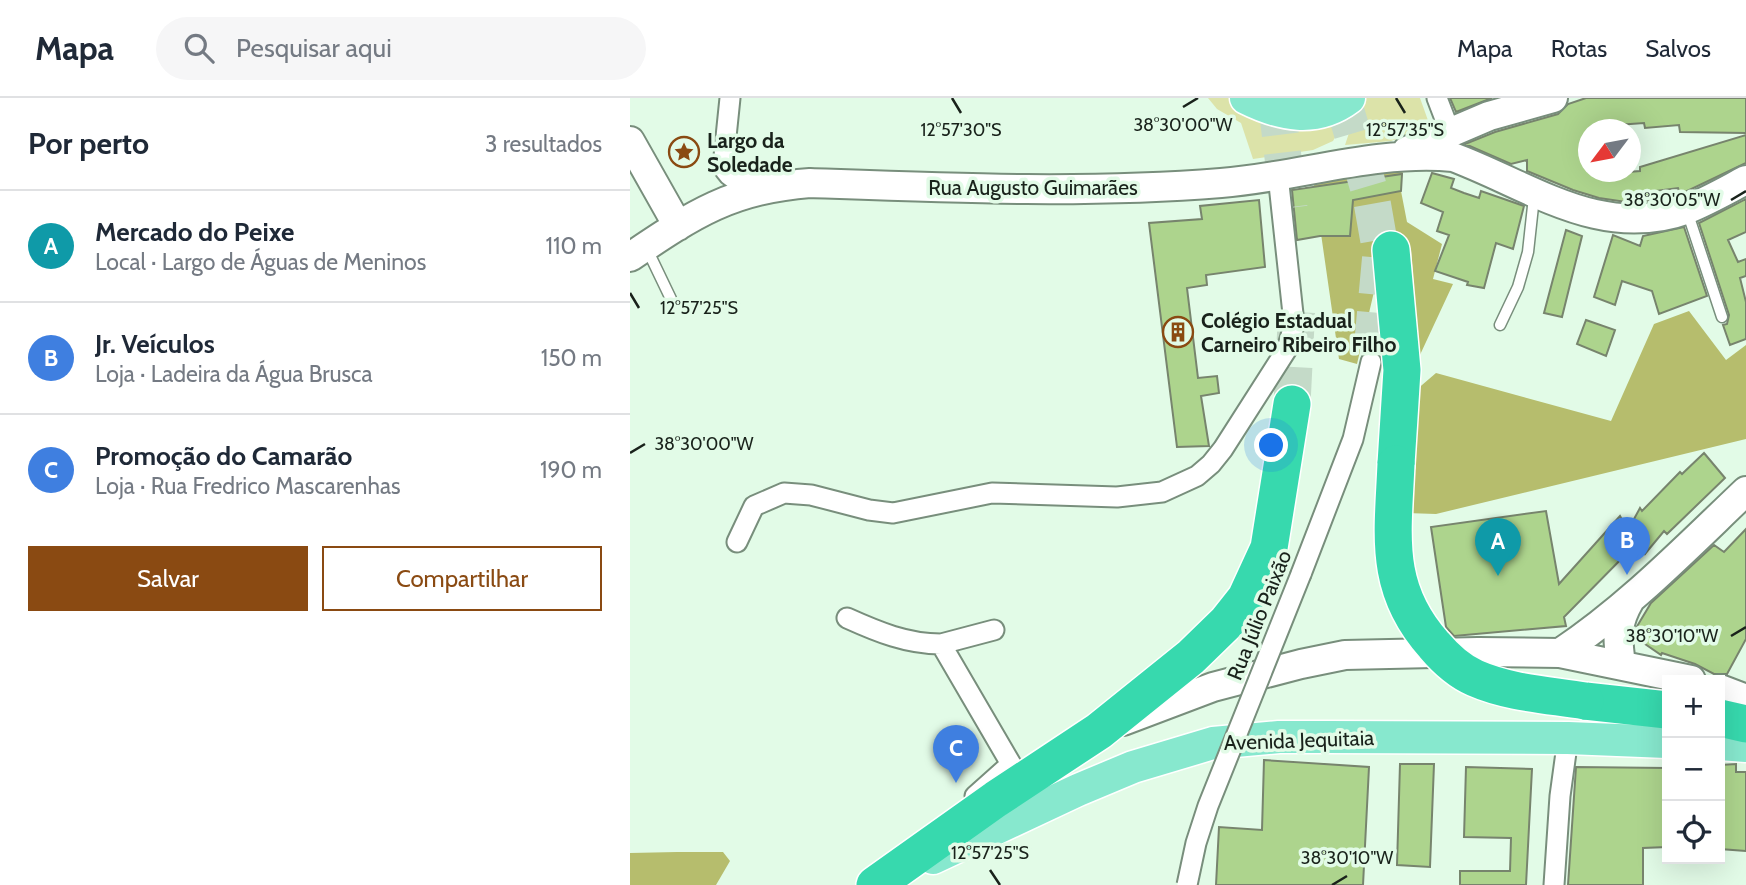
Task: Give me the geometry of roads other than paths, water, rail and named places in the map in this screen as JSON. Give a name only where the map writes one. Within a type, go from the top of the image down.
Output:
[{"type":"highway","points":[[1391,250],[1402,370],[1393,549],[1395,574],[1414,620],[1428,639],[1456,666],[1474,678],[1527,692],[1662,709]]},
{"type":"highway","points":[[875,885],[1099,731],[1200,649],[1227,622],[1246,598],[1269,548],[1292,404]]},
{"type":"highway","points":[[1725,719],[1746,724]]},
{"type":"main road","points":[[1246,98],[1266,108],[1302,115],[1329,110],[1349,98]]},
{"type":"main road","name":"Avenida Jequitaia","points":[[875,885],[1078,790],[1146,763],[1213,743],[1279,737],[1568,738],[1662,742]]},
{"type":"main road","points":[[1725,744],[1746,746]]},
{"type":"street","points":[[730,98],[723,166],[725,171],[736,181],[783,185]]},
{"type":"street","points":[[1437,98],[1452,144],[1535,193],[1597,216],[1616,219],[1653,217],[1687,209],[1746,180]]},
{"type":"street","points":[[1452,144],[1514,108],[1553,98]]},
{"type":"street","points":[[630,141],[678,226]]},
{"type":"street","name":"Rua Augusto Guimarães","points":[[638,252],[726,199],[783,185],[810,183],[1034,190],[1124,189],[1225,183],[1452,144]]},
{"type":"street","points":[[737,542],[754,506],[784,493],[811,495],[869,510],[893,513],[992,493],[1117,497],[1152,493],[1178,486],[1197,476],[1223,449],[1287,349],[1292,336],[1293,314],[1278,175]]},
{"type":"street","name":"Rua Júlio Paixão","points":[[1187,885],[1208,806],[1353,439],[1371,362]]},
{"type":"street","points":[[1560,653],[1583,638],[1632,597],[1746,491]]},
{"type":"street","points":[[1621,664],[1618,631],[1620,617],[1632,597]]},
{"type":"street","points":[[847,618],[879,632],[924,644],[942,643],[994,630]]},
{"type":"street","points":[[942,643],[1011,764],[971,800],[958,826]]},
{"type":"street","points":[[1099,731],[1213,687],[1345,655],[1560,653],[1669,675]]},
{"type":"street","points":[[1725,691],[1746,699]]},
{"type":"street","points":[[1555,885],[1560,796],[1568,738]]},
{"type":"lane","points":[[1500,325],[1518,286],[1528,252],[1535,193]]},
{"type":"lane","points":[[1687,209],[1722,317]]},
{"type":"lane","points":[[638,252],[671,299]]},
{"type":"lane","points":[[1417,596],[1425,653]]},
{"type":"tunnel","points":[[1276,98],[1289,208]]},
{"type":"tunnel","points":[[1342,98],[1371,196],[1381,253],[1371,362]]},
{"type":"tunnel","points":[[1292,404],[1297,304]]},
{"type":"place","name":"Largo da Soledade","points":[[684,152]]},
{"type":"place","name":"Colégio Estadual Carneiro Ribeiro Filho","points":[[1178,332]]},
{"type":"place","name":"Jr. Veículos","points":[[1627,575]]},
{"type":"place","name":"Mercado do Peixe","points":[[1498,576]]},
{"type":"place","name":"Promoção do Camarão","points":[[956,783]]}]
